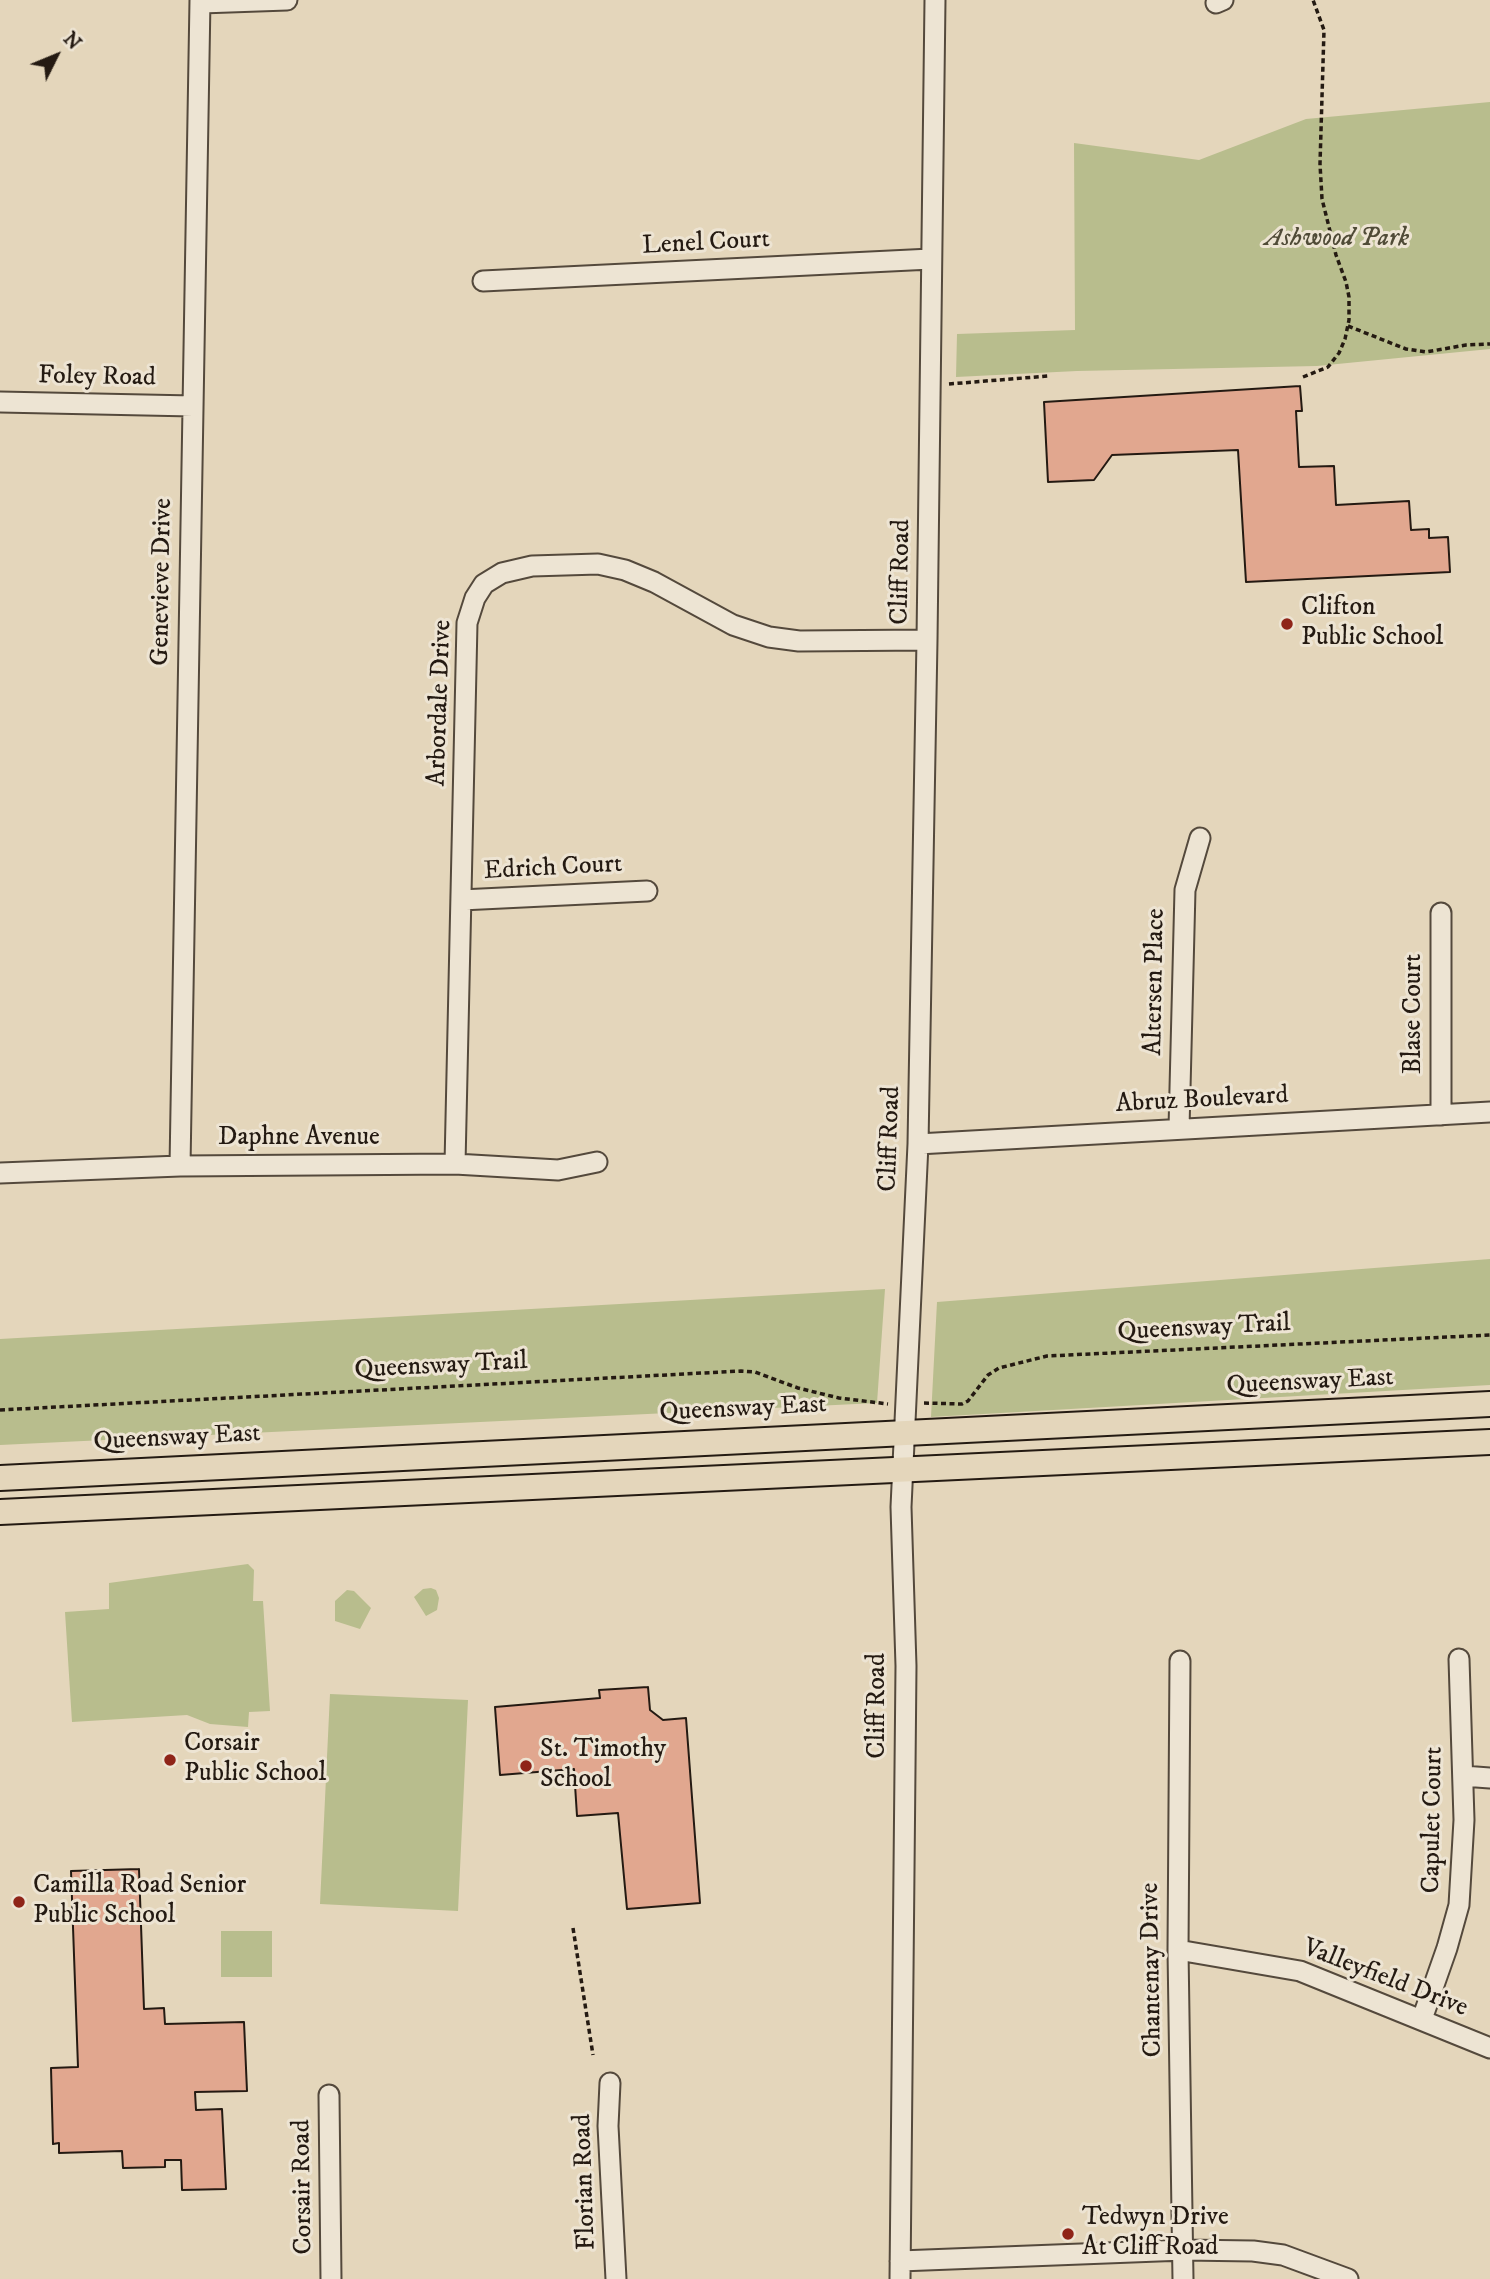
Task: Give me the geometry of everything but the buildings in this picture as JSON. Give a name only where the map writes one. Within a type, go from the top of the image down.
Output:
[{"type":"main road","name":"Queensway East","points":[[0,1478],[1490,1404]]},
{"type":"main road","points":[[0,1512],[1490,1442]]},
{"type":"street","points":[[201,2],[287,0]]},
{"type":"street","name":"Cliff Road","points":[[900,2270],[906,1694],[902,1470],[918,1144],[935,0]]},
{"type":"street","name":"Genevieve Drive","points":[[180,1166],[201,2]]},
{"type":"street","name":"Lenel Court","points":[[482,281],[931,259]]},
{"type":"street","name":"Foley Road","points":[[0,402],[192,406]]},
{"type":"street","name":"Arbordale Drive","points":[[455,1164],[467,623],[475,598],[484,584],[502,573],[532,566],[598,564],[625,570],[654,582],[733,625],[769,637],[799,641],[927,640]]},
{"type":"street","name":"Altersen Place","points":[[1179,1128],[1185,890],[1200,838]]},
{"type":"street","name":"Edrich Court","points":[[461,900],[648,891]]},
{"type":"street","name":"Blase Court","points":[[1441,913],[1441,1115]]},
{"type":"street","name":"Abruz Boulevard","points":[[918,1144],[1490,1112]]},
{"type":"street","name":"Daphne Avenue","points":[[0,1173],[180,1166],[455,1164],[558,1170],[597,1162]]},
{"type":"street","name":"Capulet Court","points":[[1422,2019],[1459,1905],[1463,1858],[1463,1776],[1459,1659]]},
{"type":"street","name":"Chantenay Drive","points":[[1180,1661],[1178,1950],[1183,2279]]},
{"type":"street","points":[[1463,1776],[1490,1778]]},
{"type":"street","name":"Valleyfield Drive","points":[[1178,1950],[1300,1971],[1490,2048]]},
{"type":"street","name":"Florian Road","points":[[610,2083],[608,2126],[616,2279]]},
{"type":"street","name":"Corsair Road","points":[[329,2095],[331,2279]]},
{"type":"street","points":[[900,2270],[1184,2250],[1253,2251],[1283,2255],[1348,2279]]},
{"type":"path","points":[[1303,377],[1328,367],[1339,353],[1348,326],[1349,297],[1322,199],[1320,164],[1324,30],[1313,0]]},
{"type":"path","points":[[1348,326],[1406,349],[1426,352],[1490,344]]},
{"type":"path","points":[[929,385],[1048,376]]},
{"type":"path","name":"Queensway Trail","points":[[936,1403],[962,1404],[968,1401],[988,1375],[999,1368],[1046,1356],[1490,1335]]},
{"type":"path","name":"Queensway Trail","points":[[0,1410],[741,1371],[755,1372],[798,1388],[880,1405]]},
{"type":"path","points":[[573,1928],[593,2055]]},
{"type":"green space","name":"Ashwood Park","points":[[1490,102],[1490,349],[1317,366],[1077,371],[956,377],[957,334],[1075,330],[1074,143],[1199,160],[1306,119]]},
{"type":"green space","points":[[1490,1259],[1490,1385],[931,1417],[937,1302]]},
{"type":"green space","points":[[885,1289],[877,1403],[0,1445],[0,1339]]},
{"type":"green space","points":[[248,1564],[254,1570],[253,1601],[263,1601],[270,1711],[249,1712],[248,1727],[210,1724],[187,1715],[72,1722],[65,1612],[109,1609],[109,1583]]},
{"type":"green space","points":[[423,1589],[436,1590],[439,1598],[437,1610],[426,1616],[414,1597]]},
{"type":"green space","points":[[347,1590],[354,1591],[371,1608],[360,1629],[335,1621],[335,1601]]},
{"type":"green space","points":[[330,1694],[468,1700],[458,1911],[320,1904]]},
{"type":"green space","points":[[221,1931],[272,1931],[272,1977],[221,1977]]},
{"type":"place","name":"Clifton Public School","points":[[1287,624]]},
{"type":"place","name":"Corsair Public School","points":[[170,1760]]},
{"type":"place","name":"St. Timothy School","points":[[526,1766]]},
{"type":"place","name":"Camilla Road Senior Public School","points":[[19,1902]]},
{"type":"place","name":"Tedwyn Drive At Cliff Road","points":[[1068,2234]]}]
